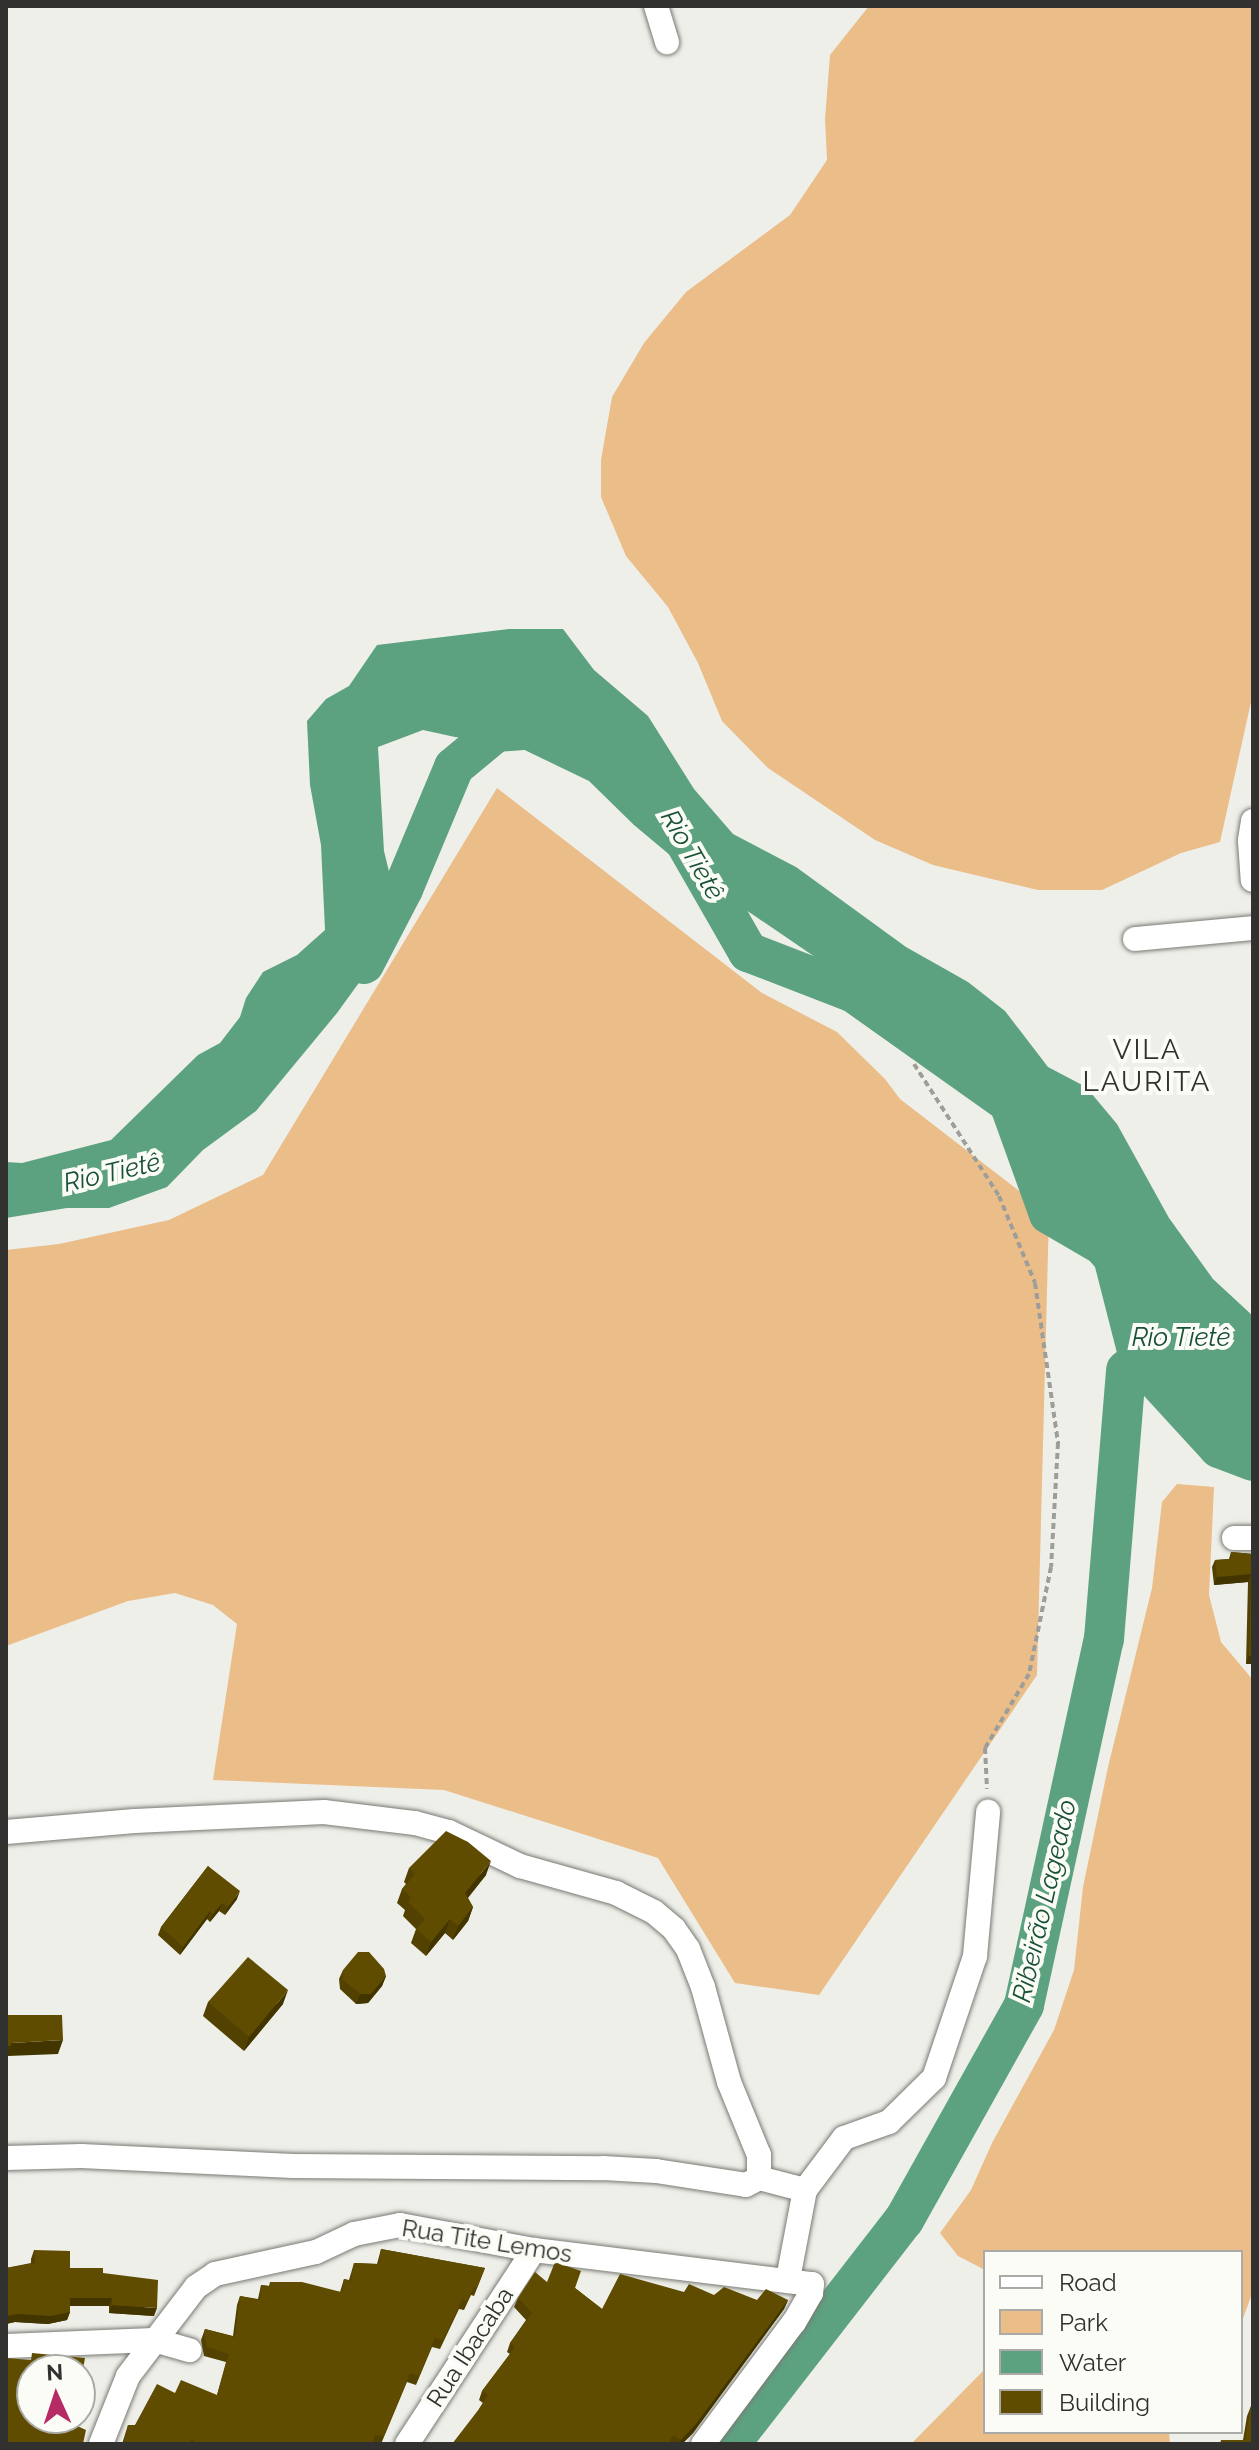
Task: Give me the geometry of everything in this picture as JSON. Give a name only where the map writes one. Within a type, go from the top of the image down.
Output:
[{"type":"street","points":[[656,6],[667,42]]},
{"type":"street","points":[[1253,821],[1250,841],[1253,880]]},
{"type":"street","points":[[1135,939],[1253,928]]},
{"type":"street","points":[[6,1832],[181,1818],[324,1812],[415,1823],[449,1832],[520,1866],[616,1893],[654,1912],[674,1929],[688,1949],[703,1987],[729,2082],[759,2155],[759,2178]]},
{"type":"street","points":[[788,2279],[805,2190],[844,2138],[889,2122],[934,2078],[975,1956],[988,1812]]},
{"type":"street","points":[[6,2158],[81,2156],[293,2166],[603,2168],[656,2171],[746,2185],[759,2178],[805,2190]]},
{"type":"street","name":"Rua Tite Lemos","points":[[101,2444],[128,2376],[196,2287],[215,2274],[316,2252],[379,2227],[422,2226],[534,2250],[812,2284],[811,2293],[794,2322],[703,2444]]},
{"type":"street","name":"Rua Ibacaba","points":[[407,2444],[534,2250]]},
{"type":"street","points":[[6,2346],[154,2340],[190,2350]]},
{"type":"path","points":[[914,1064],[999,1196],[1035,1283],[1058,1443],[1051,1567],[1029,1674],[985,1748],[988,1812]]},
{"type":"green space","points":[[869,6],[1253,6],[1253,693],[1220,842],[1181,853],[1102,890],[1038,890],[933,865],[875,840],[768,768],[722,721],[698,663],[668,607],[626,556],[601,497],[601,460],[612,397],[644,343],[686,292],[790,215],[827,160],[825,119],[830,55]]},
{"type":"green space","points":[[497,788],[762,993],[837,1032],[885,1079],[900,1099],[1049,1214],[1037,1675],[819,1995],[735,1983],[658,1858],[444,1790],[213,1780],[237,1624],[213,1605],[175,1593],[128,1601],[6,1646],[6,1250],[59,1244],[169,1220],[263,1175]]},
{"type":"green space","points":[[1177,1484],[1214,1487],[1209,1595],[1221,1642],[1253,1680],[1253,2291],[1243,2318],[1243,2250],[983,2250],[983,2269],[958,2256],[940,2233],[971,2190],[992,2143],[1054,2030],[1074,1970],[1083,1887],[1108,1767],[1152,1588],[1162,1502]]},
{"type":"green space","points":[[983,2371],[983,2434],[1169,2434],[1170,2444],[911,2444]]},
{"type":"water","name":"Rio Tietê","points":[[509,629],[563,629],[594,670],[648,716],[694,789],[733,834],[796,867],[906,947],[968,982],[1005,1011],[1048,1067],[1086,1087],[1117,1124],[1169,1218],[1213,1279],[1253,1316],[1253,1455],[1204,1411],[1140,1392],[1118,1357],[1095,1267],[1049,1214],[1036,1146],[982,1071],[689,871],[634,825],[589,781],[508,742],[455,737],[423,730],[378,747],[384,851],[395,896],[382,951],[337,1013],[256,1111],[203,1150],[167,1187],[109,1208],[67,1208],[6,1218],[6,1162],[22,1163],[111,1140],[198,1055],[220,1043],[240,1017],[246,998],[263,972],[297,955],[325,930],[321,845],[310,785],[307,721],[326,699],[349,686],[377,645]]},
{"type":"building","points":[[1231,1552],[1253,1554],[1253,1656],[1249,1656],[1251,1574],[1217,1577],[1215,1560],[1231,1559]]},
{"type":"building","points":[[446,1831],[468,1842],[491,1861],[465,1893],[473,1907],[458,1926],[450,1919],[431,1942],[416,1929],[425,1919],[408,1902],[411,1897],[402,1889],[415,1874],[409,1868]]},
{"type":"building","points":[[208,1866],[240,1891],[228,1907],[222,1903],[213,1914],[210,1911],[183,1947],[161,1927]]},
{"type":"building","points":[[358,1952],[369,1952],[384,1969],[386,1976],[371,1994],[360,1994],[343,1980],[343,1970]]},
{"type":"building","points":[[248,1957],[288,1990],[249,2037],[208,2002]]},
{"type":"building","points":[[6,2015],[62,2015],[63,2040],[11,2043],[11,2046],[6,2046]]},
{"type":"building","points":[[381,2249],[485,2268],[477,2288],[474,2287],[467,2301],[462,2300],[443,2340],[435,2338],[419,2376],[410,2373],[384,2436],[375,2435],[372,2444],[199,2444],[191,2439],[190,2444],[124,2444],[128,2425],[135,2425],[157,2384],[175,2393],[181,2380],[217,2395],[229,2354],[207,2347],[204,2332],[205,2329],[235,2337],[240,2296],[260,2300],[261,2285],[270,2286],[270,2282],[302,2282],[341,2292],[344,2279],[351,2281],[354,2263],[379,2264]]},
{"type":"building","points":[[34,2250],[70,2251],[70,2268],[103,2268],[103,2273],[158,2280],[157,2308],[112,2305],[112,2298],[70,2298],[70,2312],[51,2316],[6,2316],[6,2268],[35,2263]]},
{"type":"building","points":[[555,2262],[581,2271],[575,2288],[602,2309],[620,2274],[684,2292],[689,2284],[714,2295],[724,2287],[757,2300],[766,2289],[788,2300],[681,2440],[674,2435],[667,2444],[452,2444],[488,2395],[482,2391],[515,2347],[510,2343],[532,2313],[518,2298],[535,2272],[547,2282]]},
{"type":"building","points":[[6,2358],[16,2359],[16,2434],[85,2434],[83,2444],[6,2444]]},
{"type":"building","points":[[1251,2406],[1253,2444],[1221,2444],[1221,2440],[1245,2440]]},
{"type":"waterway","name":"Rio Tietê","points":[[364,964],[403,889],[454,767],[496,732],[536,729]]},
{"type":"waterway","name":"Rio Tietê","points":[[681,835],[748,952],[854,993],[1009,1103],[1049,1214],[1097,1242]]},
{"type":"waterway","name":"Rio Tietê","points":[[1141,1363],[1219,1448],[1253,1461]]},
{"type":"waterway","name":"Ribeirão Lageado","points":[[730,2444],[904,2220],[1024,2005],[1104,1639],[1126,1370]]},
{"type":"district","name":"VILA LAURITA","points":[[1147,1066]]}]
